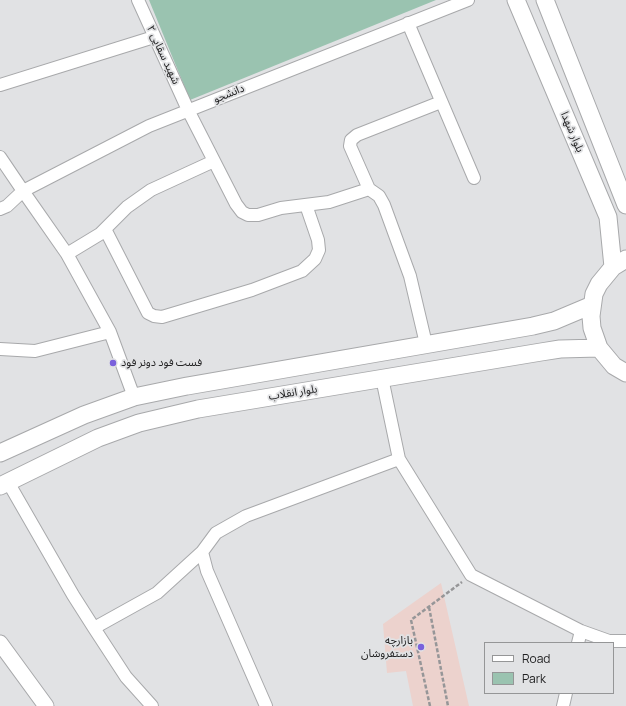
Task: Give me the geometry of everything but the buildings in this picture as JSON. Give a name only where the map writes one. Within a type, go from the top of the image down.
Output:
[{"type":"main road","name":"بلوار شهدا","points":[[516,0],[608,217],[620,263]]},
{"type":"main road","name":"بلوار شهدا","points":[[545,0],[626,205]]},
{"type":"main road","points":[[620,263],[599,284],[594,294],[592,305],[592,328],[600,348],[614,366],[626,373]]},
{"type":"main road","points":[[0,453],[84,415],[134,397],[195,384],[547,323],[592,305]]},
{"type":"main road","name":"بلوار انقلاب","points":[[4,484],[98,438],[139,423],[198,409],[560,349],[600,348]]},
{"type":"street","name":"شهید سقایی ۲","points":[[138,0],[188,110],[236,204],[242,212],[248,215],[258,215],[281,208],[306,205]]},
{"type":"street","name":"دانشجو","points":[[0,209],[7,206],[23,191],[149,126],[468,0]]},
{"type":"street","points":[[408,24],[474,178]]},
{"type":"street","points":[[0,85],[154,37]]},
{"type":"street","points":[[426,344],[410,276],[387,212],[379,196],[369,190],[350,146],[351,140],[357,135],[442,102]]},
{"type":"street","points":[[0,157],[67,254],[110,332],[134,397]]},
{"type":"street","points":[[67,254],[86,244],[100,234],[127,207],[151,190],[214,161]]},
{"type":"street","points":[[105,229],[148,313],[154,316],[162,317],[252,290],[302,271],[314,259],[319,250],[318,240],[306,205],[329,202],[369,190]]},
{"type":"street","points":[[0,349],[35,351],[110,332]]},
{"type":"street","points":[[382,378],[399,458],[471,575],[581,631],[609,641],[626,641]]},
{"type":"street","points":[[94,628],[157,593],[202,552],[216,533],[246,516],[399,458]]},
{"type":"street","points":[[4,484],[126,677],[152,706]]},
{"type":"street","points":[[202,552],[207,571],[266,706]]},
{"type":"street","points":[[578,642],[581,631]]},
{"type":"street","points":[[0,643],[46,706]]},
{"type":"street","points":[[563,706],[566,694]]},
{"type":"path","points":[[430,706],[411,620],[471,575]]},
{"type":"path","points":[[429,607],[448,706]]},
{"type":"shaded area","name":"بازارچه دستفروشان","points":[[441,583],[469,706],[413,706],[406,671],[387,673],[383,624]]},
{"type":"green space","points":[[149,0],[436,0],[190,100]]},
{"type":"place","name":"فست فود دونر فود","points":[[113,363]]},
{"type":"place","name":"بازارچه دستفروشان","points":[[421,647]]}]
